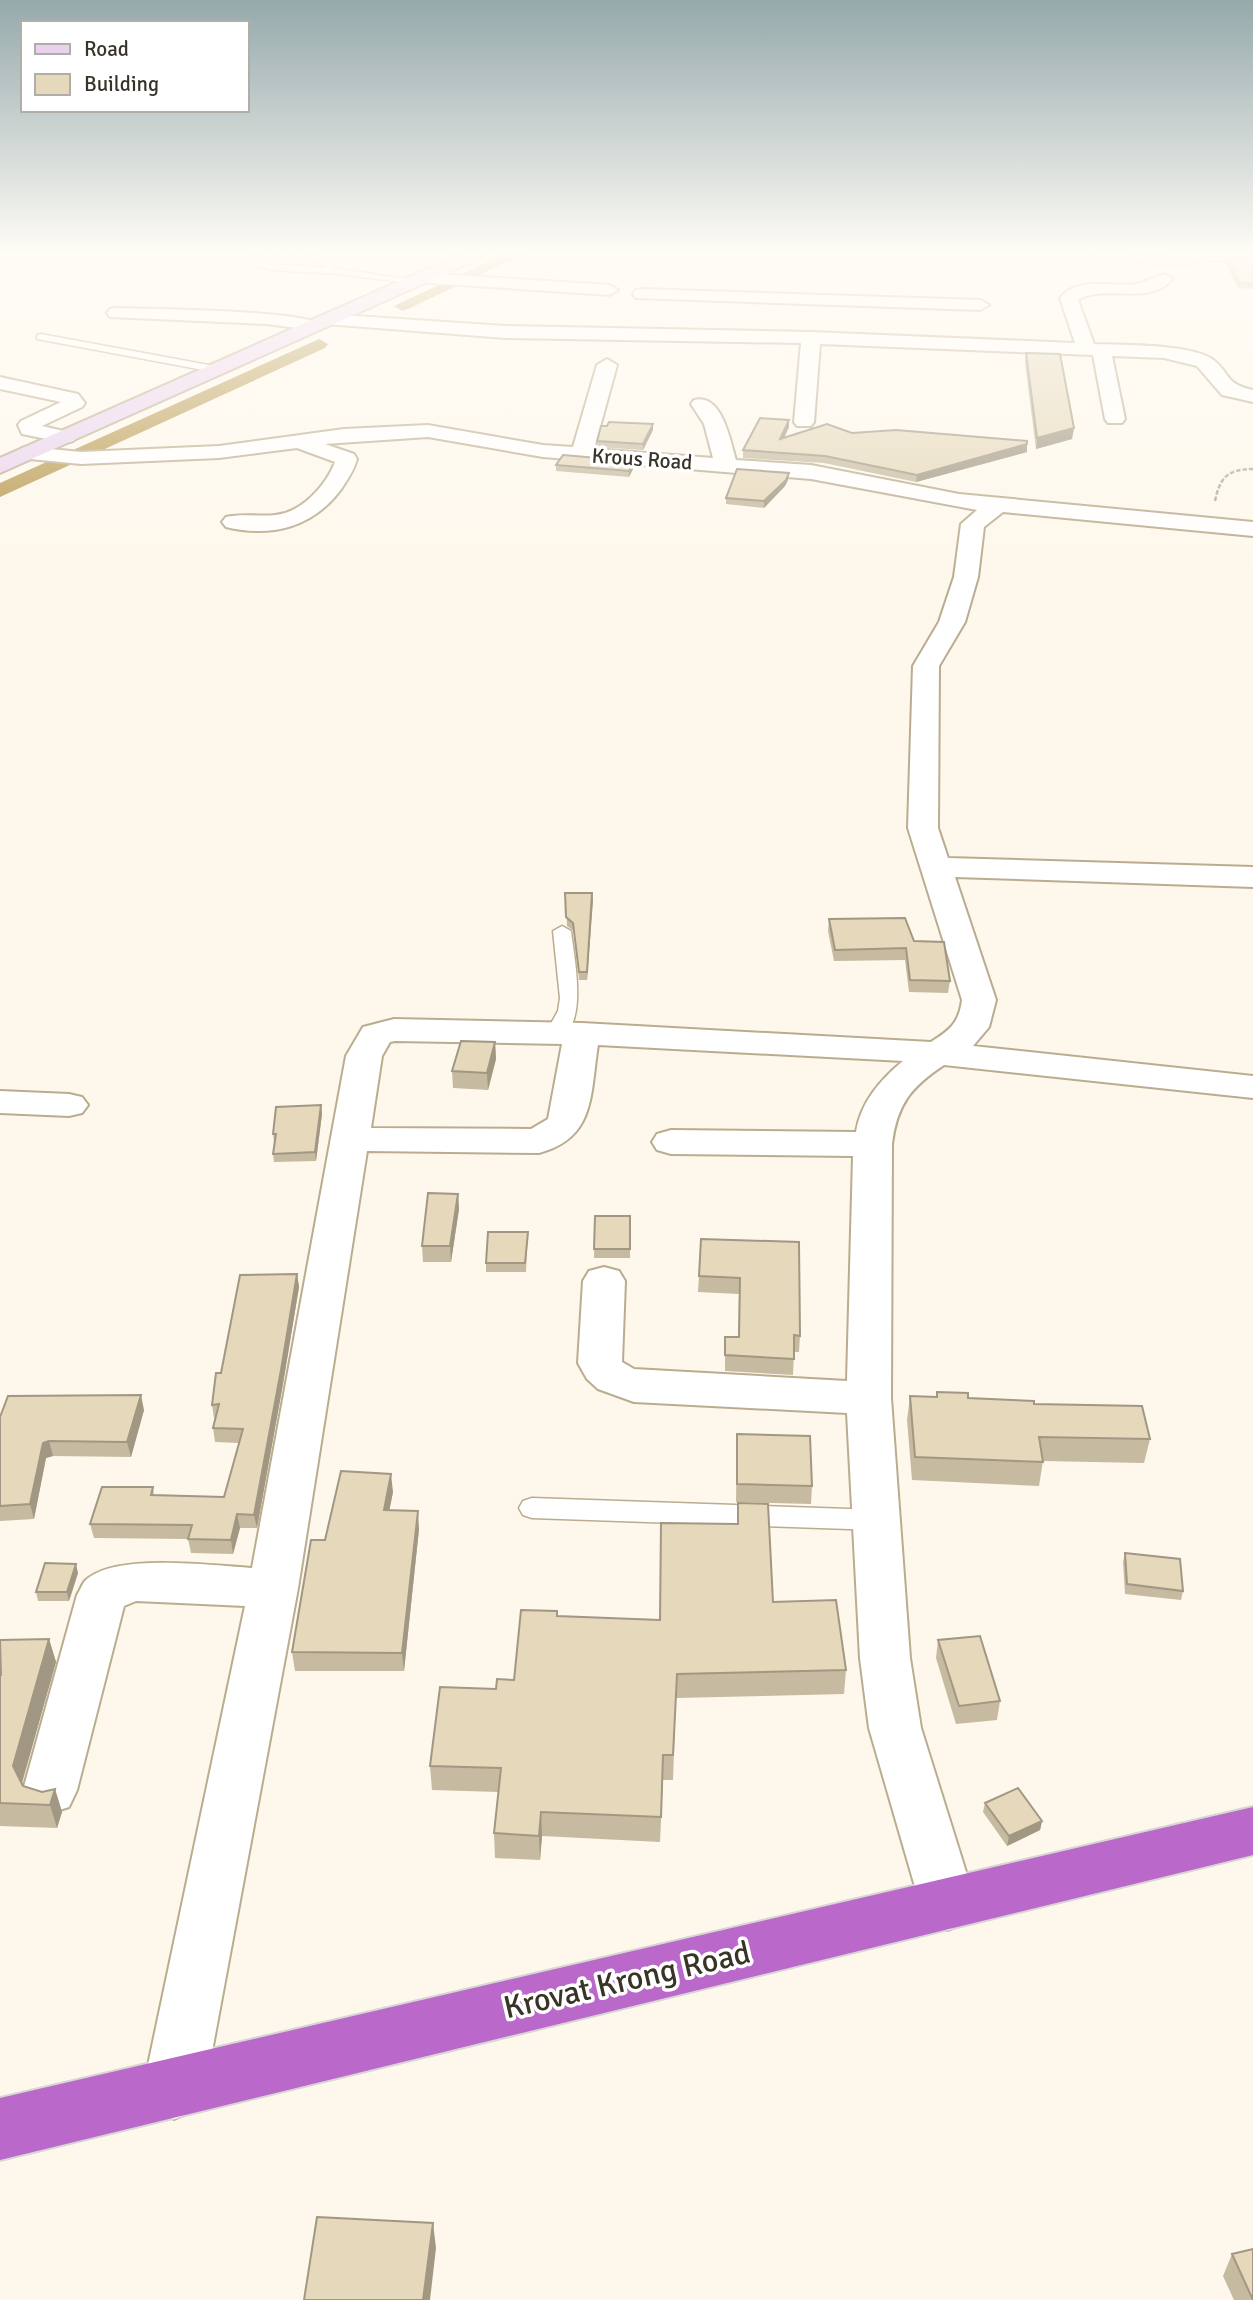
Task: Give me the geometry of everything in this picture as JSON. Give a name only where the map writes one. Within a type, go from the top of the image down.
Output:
[{"type":"highway","name":"Krovat Krong Road","points":[[0,2129],[1253,1831]]},
{"type":"main road","points":[[0,466],[38,454],[66,437],[231,360]]},
{"type":"street","points":[[804,422],[809,360]]},
{"type":"street","points":[[1098,360],[1115,419]]},
{"type":"street","points":[[1198,360],[1210,367],[1229,391],[1253,396]]},
{"type":"street","points":[[581,455],[607,365]]},
{"type":"street","points":[[0,383],[71,398],[75,403],[28,425],[29,430],[66,437]]},
{"type":"street","points":[[701,404],[709,410],[726,464]]},
{"type":"street","name":"Krous Road","points":[[38,454],[81,458],[219,452],[372,433],[428,431],[581,455],[811,472],[942,498],[1253,529]]},
{"type":"street","points":[[234,522],[280,522],[297,518],[310,512],[325,495],[340,474],[346,459],[299,442]]},
{"type":"street","points":[[948,1904],[895,1728],[885,1658],[869,1398],[873,1144],[882,1106],[901,1082],[937,1053],[962,1039],[978,1016],[979,1000],[923,828],[926,666],[952,622],[966,577],[973,524],[999,504]]},
{"type":"street","points":[[936,867],[1253,877]]},
{"type":"street","points":[[174,2089],[273,1588],[364,1056],[376,1035],[407,1030],[800,1043],[937,1053],[1253,1087]]},
{"type":"street","points":[[350,1139],[539,1141],[559,1129],[566,1121],[568,1034]]},
{"type":"street","points":[[0,1102],[69,1105]]},
{"type":"street","points":[[671,1142],[873,1144]]},
{"type":"street","points":[[604,1282],[600,1363],[604,1372],[613,1378],[634,1386],[869,1398]]},
{"type":"street","points":[[50,1790],[102,1595],[116,1586],[136,1582],[273,1588]]},
{"type":"lane","points":[[167,360],[214,369]]},
{"type":"lane","points":[[562,931],[569,998],[568,1034]]},
{"type":"lane","points":[[532,1508],[878,1520]]},
{"type":"path","points":[[1210,524],[1219,482],[1235,469],[1253,469]]},
{"type":"building","points":[[1027,360],[1061,360],[1074,428],[1037,438]]},
{"type":"building","points":[[760,418],[789,420],[780,439],[827,424],[852,433],[896,430],[1027,441],[1027,444],[917,475],[825,456],[743,450]]},
{"type":"building","points":[[609,422],[653,424],[643,444],[597,441],[601,426],[607,426]]},
{"type":"building","points":[[563,455],[634,461],[629,471],[556,465]]},
{"type":"building","points":[[737,469],[789,473],[786,480],[764,501],[726,498]]},
{"type":"building","points":[[565,893],[592,893],[587,972],[579,972],[573,923],[566,917]]},
{"type":"building","points":[[905,918],[914,941],[944,942],[950,981],[910,980],[906,948],[835,950],[829,919]]},
{"type":"building","points":[[461,1041],[495,1042],[487,1073],[452,1071]]},
{"type":"building","points":[[321,1105],[315,1152],[273,1154],[276,1107]]},
{"type":"building","points":[[428,1193],[458,1194],[450,1246],[422,1246]]},
{"type":"building","points":[[595,1216],[630,1216],[630,1249],[594,1249]]},
{"type":"building","points":[[488,1232],[528,1232],[525,1263],[486,1263]]},
{"type":"building","points":[[701,1239],[799,1242],[800,1336],[794,1335],[794,1359],[725,1355],[725,1337],[739,1337],[740,1278],[699,1276]]},
{"type":"building","points":[[297,1274],[254,1515],[237,1514],[231,1540],[188,1539],[192,1525],[90,1524],[102,1487],[153,1487],[151,1495],[224,1497],[243,1429],[213,1428],[219,1404],[212,1405],[216,1373],[221,1373],[240,1275]]},
{"type":"building","points":[[937,1392],[968,1393],[968,1398],[1034,1401],[1034,1404],[1142,1406],[1150,1439],[1039,1437],[1043,1462],[915,1457],[910,1396],[937,1397]]},
{"type":"building","points":[[141,1395],[127,1442],[43,1443],[30,1504],[0,1506],[0,1417],[8,1396]]},
{"type":"building","points":[[737,1434],[810,1436],[812,1486],[737,1484]]},
{"type":"building","points":[[341,1471],[391,1474],[384,1510],[418,1511],[402,1653],[292,1652],[311,1540],[325,1540]]},
{"type":"building","points":[[738,1503],[768,1504],[773,1602],[836,1600],[846,1670],[677,1674],[673,1755],[663,1755],[661,1817],[541,1812],[539,1836],[494,1833],[501,1768],[430,1766],[440,1687],[496,1689],[497,1679],[514,1680],[521,1610],[557,1611],[557,1616],[660,1620],[661,1523],[738,1524]]},
{"type":"building","points":[[1125,1553],[1180,1559],[1183,1591],[1127,1584]]},
{"type":"building","points":[[45,1563],[76,1564],[67,1592],[36,1592]]},
{"type":"building","points":[[980,1636],[1000,1701],[959,1706],[938,1640]]},
{"type":"building","points":[[49,1639],[13,1766],[23,1786],[42,1792],[55,1789],[50,1805],[0,1803],[0,1640]]},
{"type":"building","points":[[1018,1788],[1042,1821],[1009,1836],[985,1803]]},
{"type":"building","points":[[317,2217],[433,2223],[423,2300],[304,2300]]},
{"type":"building","points":[[1253,2249],[1253,2300],[1232,2254]]},
{"type":"waterway","points":[[0,491],[284,360]]}]
